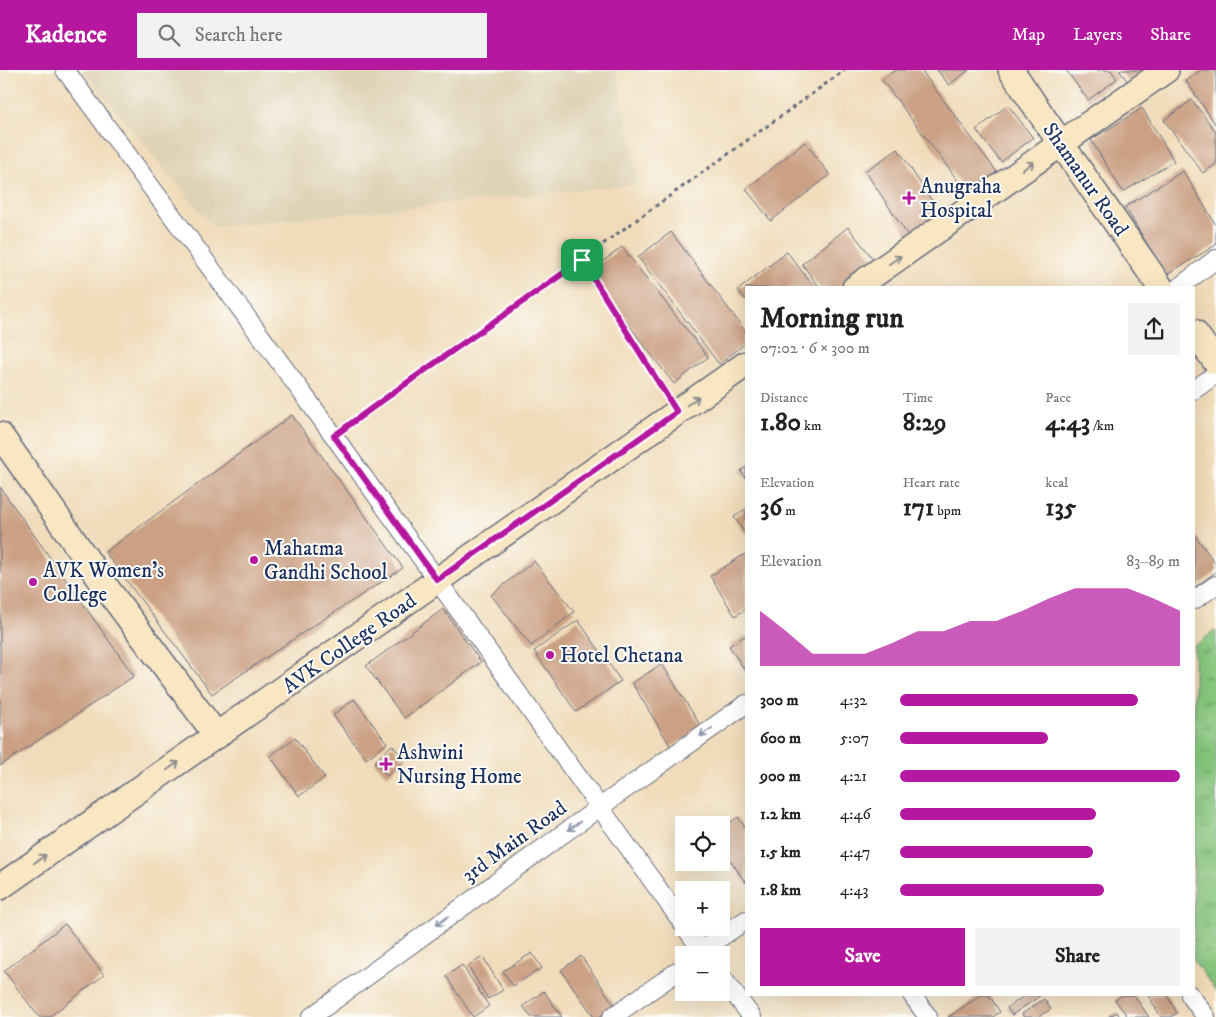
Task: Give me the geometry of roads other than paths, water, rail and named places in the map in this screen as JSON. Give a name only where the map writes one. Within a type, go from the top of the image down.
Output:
[{"type":"main road","name":"Shamanur Road","points":[[1011,70],[1060,144],[1160,286]]},
{"type":"main road","points":[[858,286],[1166,70]]},
{"type":"main road","points":[[1195,333],[1216,362]]},
{"type":"main road","name":"AVK College Road","points":[[0,887],[677,412],[745,368]]},
{"type":"main road","points":[[0,435],[105,586],[216,736]]},
{"type":"street","points":[[65,70],[334,436],[675,912]]},
{"type":"street","points":[[1181,286],[1216,259]]},
{"type":"street","points":[[1195,389],[1216,374]]},
{"type":"street","points":[[1195,599],[1216,585]]},
{"type":"street","name":"3rd Main Road","points":[[311,1017],[600,807],[745,705]]},
{"type":"street","points":[[711,946],[745,921]]},
{"type":"street","points":[[612,1017],[675,973]]},
{"type":"street","points":[[730,988],[752,1017]]},
{"type":"street","points":[[913,996],[928,1017]]},
{"type":"street","points":[[1191,996],[1206,1017]]},
{"type":"place","name":"Anugraha Hospital","points":[[909,198]]},
{"type":"place","name":"Mahatma Gandhi School","points":[[254,560]]},
{"type":"place","name":"AVK Women's College","points":[[33,582]]},
{"type":"place","name":"Hotel Chetana","points":[[550,655]]},
{"type":"place","name":"Ashwini Nursing Home","points":[[386,764]]}]
